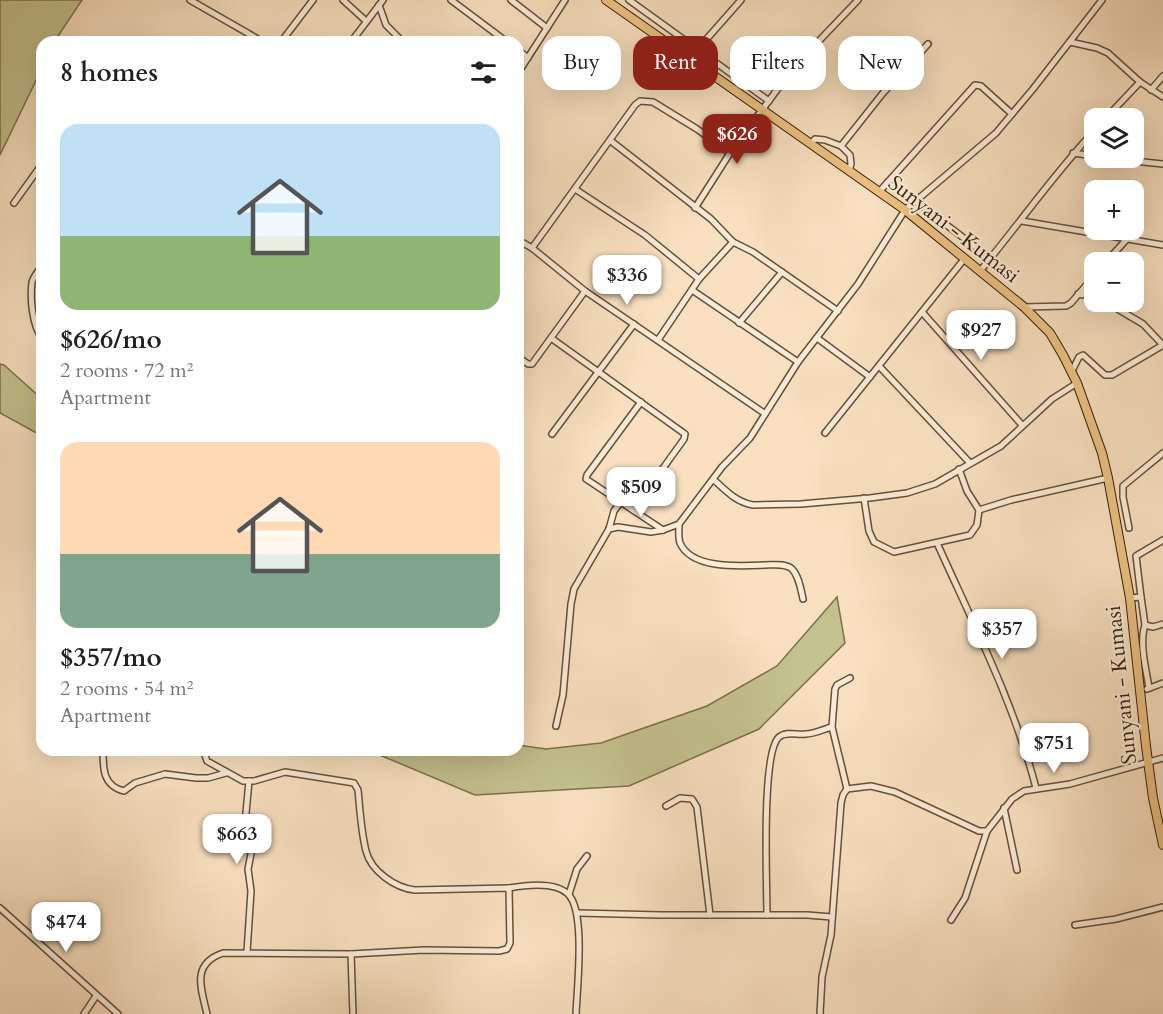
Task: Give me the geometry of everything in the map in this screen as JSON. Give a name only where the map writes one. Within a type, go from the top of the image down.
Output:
[{"type":"main road","name":"Sunyani - Kumasi","points":[[606,0],[657,36]]},
{"type":"main road","name":"Sunyani - Kumasi","points":[[718,79],[905,210],[1024,307],[1050,333],[1077,383],[1102,453],[1108,478],[1144,690],[1148,762],[1163,844]]},
{"type":"street","points":[[190,0],[253,36]]},
{"type":"street","points":[[286,36],[313,0]]},
{"type":"street","points":[[343,0],[366,21]]},
{"type":"street","points":[[355,36],[383,0]]},
{"type":"street","points":[[452,0],[499,36]]},
{"type":"street","points":[[511,0],[547,28]]},
{"type":"street","points":[[524,64],[565,0]]},
{"type":"street","points":[[629,0],[677,36]]},
{"type":"street","points":[[710,36],[741,0]]},
{"type":"street","points":[[695,208],[730,153],[794,67],[858,0]]},
{"type":"street","points":[[609,529],[618,527],[651,532],[679,524],[713,479],[750,438],[798,362],[867,270],[905,210],[987,141],[1012,114],[1102,0]]},
{"type":"street","points":[[379,5],[386,25],[397,36]]},
{"type":"street","points":[[1070,42],[1108,53],[1140,82],[1163,97]]},
{"type":"street","points":[[841,146],[928,44]]},
{"type":"street","points":[[524,55],[528,58]]},
{"type":"street","points":[[718,66],[769,101]]},
{"type":"street","points":[[1151,90],[1163,76]]},
{"type":"street","points":[[1115,108],[1140,82]]},
{"type":"street","points":[[879,192],[975,86],[981,86],[1012,114]]},
{"type":"street","points":[[532,249],[640,101],[647,100],[697,129],[730,153]]},
{"type":"street","points":[[810,144],[815,139],[841,146],[852,160],[849,171]]},
{"type":"street","points":[[611,141],[718,225],[734,242],[747,248],[838,311]]},
{"type":"street","points":[[980,270],[1084,142]]},
{"type":"street","points":[[1073,153],[1084,154]]},
{"type":"street","points":[[1144,162],[1163,164]]},
{"type":"street","points":[[14,203],[36,172]]},
{"type":"street","points":[[887,183],[915,201],[990,258]]},
{"type":"street","points":[[575,189],[645,235],[699,279]]},
{"type":"street","points":[[1022,220],[1084,231]]},
{"type":"street","points":[[1115,252],[1126,240]]},
{"type":"street","points":[[1133,240],[1163,245]]},
{"type":"street","points":[[658,340],[699,279],[734,242]]},
{"type":"street","points":[[524,244],[585,291],[764,413]]},
{"type":"street","points":[[825,433],[965,258]]},
{"type":"street","points":[[739,323],[782,272]]},
{"type":"street","points":[[36,275],[32,286],[36,325]]},
{"type":"street","points":[[1024,307],[1066,306],[1084,287]]},
{"type":"street","points":[[692,290],[798,362]]},
{"type":"street","points":[[524,361],[532,364],[585,291]]},
{"type":"street","points":[[1078,294],[1084,295]]},
{"type":"street","points":[[922,312],[1022,425]]},
{"type":"street","points":[[1072,371],[1083,354],[1105,375],[1112,375],[1163,345],[1143,324],[1123,312]]},
{"type":"street","points":[[552,434],[634,324]]},
{"type":"street","points":[[551,338],[685,434],[666,466],[633,510]]},
{"type":"street","points":[[817,338],[870,377]]},
{"type":"street","points":[[879,366],[970,463]]},
{"type":"street","points":[[713,479],[733,497],[753,505],[801,504],[907,493],[935,484],[1001,446],[1052,399],[1077,383]]},
{"type":"street","points":[[641,402],[586,479],[663,530]]},
{"type":"street","points":[[1129,528],[1123,486],[1163,453]]},
{"type":"street","points":[[959,469],[972,502],[979,510]]},
{"type":"street","points":[[979,510],[1011,500],[1108,478]]},
{"type":"street","points":[[864,498],[869,531],[874,542],[894,552],[970,535],[975,530],[979,510]]},
{"type":"street","points":[[556,726],[563,695],[574,589],[609,529],[614,511],[620,503]]},
{"type":"street","points":[[679,524],[681,544],[688,553],[701,560],[737,566],[790,567],[800,585],[803,599]]},
{"type":"street","points":[[1163,540],[1136,556],[1145,625],[1142,633],[1144,690],[1163,684]]},
{"type":"street","points":[[937,543],[1013,715],[1029,758],[1036,788]]},
{"type":"street","points":[[1130,598],[1142,597]]},
{"type":"street","points":[[1145,625],[1153,627],[1163,624]]},
{"type":"street","points":[[847,789],[832,727],[835,689],[837,685],[850,678]]},
{"type":"street","points":[[767,915],[767,780],[770,754],[779,737],[785,734],[807,734],[832,727]]},
{"type":"street","points":[[103,756],[104,775],[108,783],[115,789],[124,791],[135,783],[165,774],[208,778],[226,773]]},
{"type":"street","points":[[205,756],[207,761],[243,781],[285,772],[354,783],[358,790],[368,856],[385,878],[404,889],[509,888],[532,885],[560,889],[569,894],[577,912],[579,939],[576,1014]]},
{"type":"street","points":[[951,920],[964,898],[987,831],[1012,799],[1036,788],[1070,784],[1163,758]]},
{"type":"street","points":[[247,952],[251,891],[248,869],[252,849],[246,813],[249,781]]},
{"type":"street","points":[[820,1014],[822,976],[829,950],[841,803],[847,789],[871,786],[895,792],[945,817],[979,831],[987,831]]},
{"type":"street","points":[[666,806],[680,798],[692,799],[697,807],[710,915]]},
{"type":"street","points":[[1004,808],[1017,870]]},
{"type":"street","points":[[569,894],[577,869],[587,856]]},
{"type":"street","points":[[207,1014],[201,988],[201,972],[206,961],[223,953],[351,954],[507,949],[510,943],[509,888]]},
{"type":"street","points":[[1075,925],[1116,919],[1163,907]]},
{"type":"street","points":[[0,908],[118,1014]]},
{"type":"street","points":[[577,912],[832,917]]},
{"type":"street","points":[[351,954],[353,1014]]},
{"type":"street","points":[[84,1014],[96,996]]},
{"type":"shaded area","points":[[0,0],[82,0],[58,36],[36,36],[36,80],[0,155]]},
{"type":"shaded area","points":[[0,364],[36,394],[36,433],[0,413]]},
{"type":"shaded area","points":[[837,597],[845,643],[759,729],[629,786],[475,795],[382,756],[524,756],[524,746],[546,749],[601,743],[707,706],[777,666]]}]
